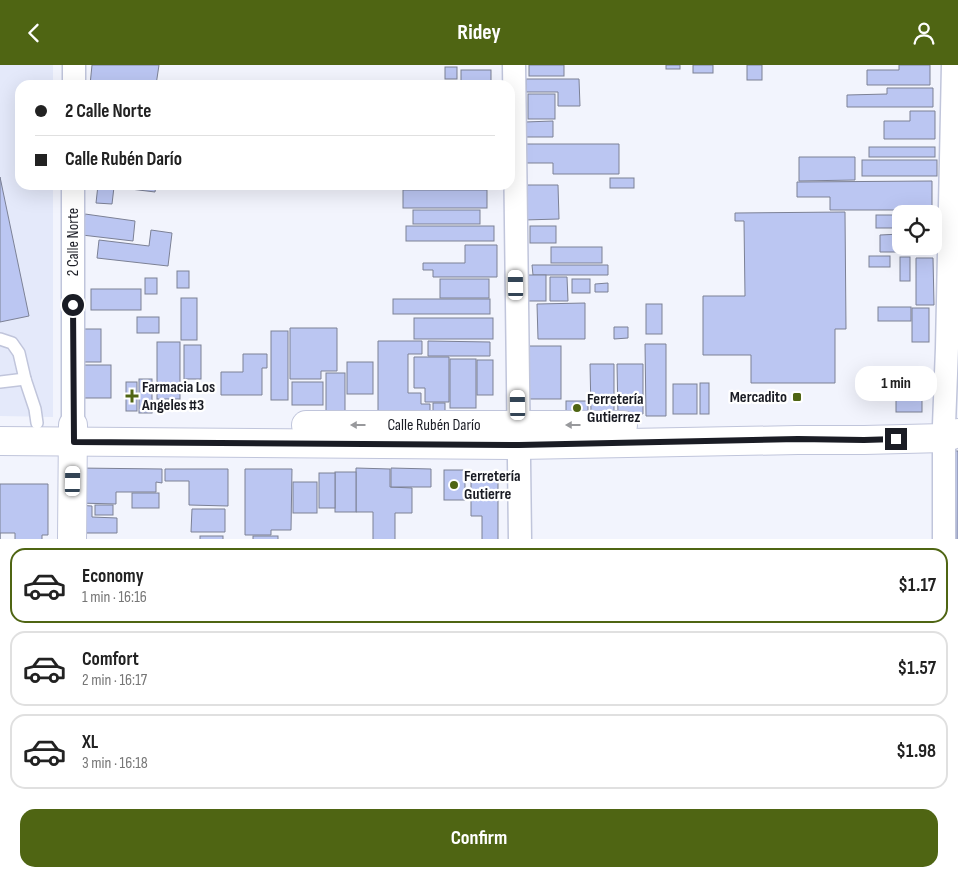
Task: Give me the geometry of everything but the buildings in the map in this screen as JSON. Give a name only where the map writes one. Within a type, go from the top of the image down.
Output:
[{"type":"street","points":[[74,65],[74,80]]},
{"type":"street","points":[[514,65],[514,80]]},
{"type":"street","points":[[944,539],[951,431],[948,329],[953,65]]},
{"type":"street","points":[[515,158],[520,539]]},
{"type":"street","name":"2 Calle Norte","points":[[72,539],[74,190]]},
{"type":"street","name":"Calle Rubén Darío","points":[[0,423],[37,423],[73,433]]},
{"type":"street","name":"Calle Rubén Darío","points":[[0,441],[73,433],[518,435],[864,440],[951,431]]},
{"type":"lane","points":[[0,339],[12,343],[19,353],[24,379],[37,423]]},
{"type":"lane","points":[[0,382],[24,379]]},
{"type":"shaded area","points":[[0,65],[53,65],[53,80],[15,80],[15,190],[53,190],[53,417],[0,416]]},
{"type":"place","name":"Farmacia Los Angeles #3","points":[[132,396]]},
{"type":"place","name":"Mercadito","points":[[797,397]]},
{"type":"place","name":"Ferretería Gutierrez","points":[[577,408]]},
{"type":"place","name":"Ferretería Gutierre","points":[[454,485]]},
{"type":"route","points":[[73,305],[74,442],[519,445],[798,439],[896,439]]}]
